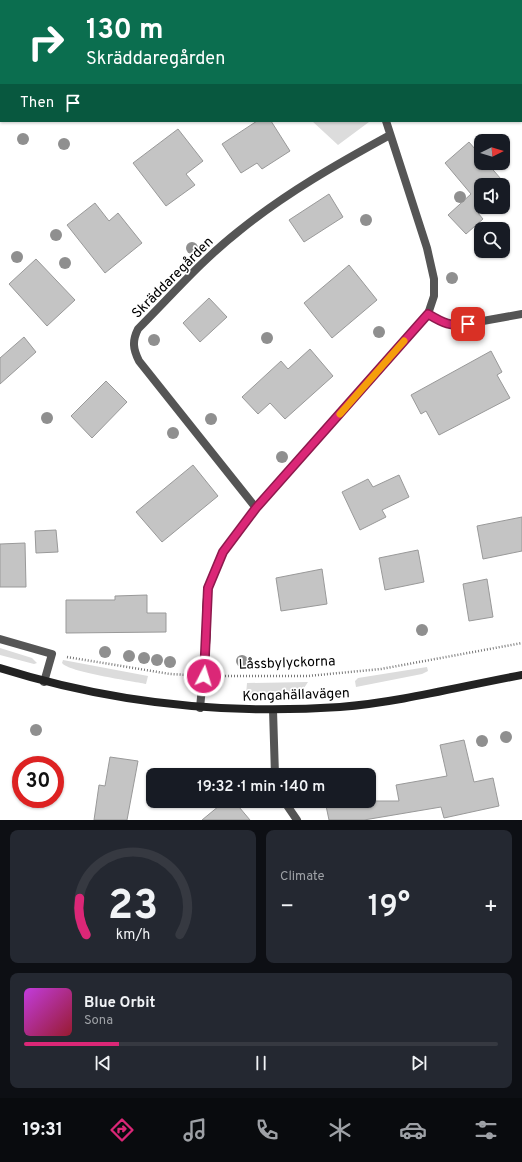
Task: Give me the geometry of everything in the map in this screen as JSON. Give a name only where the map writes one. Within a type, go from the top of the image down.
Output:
[{"type":"street","points":[[200,708],[204,676],[208,588],[223,552],[256,508],[428,314],[434,296],[434,279],[427,248],[386,122]]},
{"type":"street","name":"Skräddaregården","points":[[256,508],[139,361],[134,351],[134,336],[138,329],[214,252],[264,211],[321,173],[390,135]]},
{"type":"street","points":[[428,314],[440,321],[455,326],[522,314]]},
{"type":"street","points":[[0,639],[52,654],[44,682]]},
{"type":"street","name":"Kongahällavägen","points":[[0,668],[44,682],[136,700],[226,710],[274,710],[341,707],[379,702],[522,675]]},
{"type":"street","points":[[274,710],[275,768]]},
{"type":"street","points":[[289,808],[297,820]]},
{"type":"path","name":"Låssbylyckorna","points":[[52,654],[170,674],[204,676],[308,676],[366,671],[522,643]]},
{"type":"shaded area","points":[[313,122],[369,122],[338,145]]},
{"type":"shaded area","points":[[0,648],[32,658],[37,663],[34,664],[0,655]]},
{"type":"shaded area","points":[[63,660],[148,676],[146,684],[76,670],[62,663]]},
{"type":"shaded area","points":[[427,667],[428,671],[422,674],[356,687],[355,681],[358,678]]},
{"type":"shaded area","points":[[308,682],[302,691],[246,695],[247,683]]},
{"type":"building","points":[[255,122],[272,122],[290,151],[262,169],[257,163],[241,173],[222,144]]},
{"type":"building","points":[[178,129],[203,161],[186,174],[195,185],[166,206],[133,163]]},
{"type":"building","points":[[469,142],[474,148],[474,170],[493,170],[500,178],[474,178],[474,214],[479,214],[483,219],[480,222],[474,222],[474,227],[466,234],[448,215],[471,194],[445,163]]},
{"type":"building","points":[[329,194],[343,217],[304,242],[289,220]]},
{"type":"building","points":[[95,203],[109,221],[118,213],[142,243],[105,273],[67,225]]},
{"type":"building","points":[[36,259],[75,300],[47,326],[9,284]]},
{"type":"building","points":[[349,265],[377,300],[332,338],[304,303]]},
{"type":"building","points":[[209,298],[227,317],[200,342],[183,323]]},
{"type":"building","points":[[24,337],[36,352],[0,384],[0,358]]},
{"type":"building","points":[[310,349],[333,376],[285,419],[270,403],[258,414],[242,397],[281,361],[288,369]]},
{"type":"building","points":[[491,351],[502,372],[497,375],[510,398],[439,435],[426,411],[421,414],[411,395]]},
{"type":"building","points":[[106,381],[127,402],[92,438],[71,416]]},
{"type":"building","points":[[193,465],[218,496],[162,542],[136,512]]},
{"type":"building","points":[[399,475],[409,497],[382,510],[386,517],[360,530],[342,492],[368,479],[373,487]]},
{"type":"building","points":[[522,517],[522,551],[483,559],[477,526]]},
{"type":"building","points":[[56,530],[58,552],[36,553],[35,531]]},
{"type":"building","points":[[25,543],[26,587],[0,587],[0,544]]},
{"type":"building","points":[[418,550],[424,582],[385,590],[379,558]]},
{"type":"building","points":[[322,569],[327,604],[281,611],[276,578]]},
{"type":"building","points":[[487,579],[493,617],[469,621],[463,584]]},
{"type":"building","points":[[147,595],[147,613],[166,613],[166,632],[66,633],[66,600],[115,600],[115,596]]},
{"type":"building","points":[[464,740],[474,782],[493,778],[499,806],[444,818],[441,807],[364,820],[329,820],[326,808],[376,808],[376,801],[399,801],[396,785],[447,776],[440,745]]},
{"type":"building","points":[[110,757],[138,761],[127,820],[94,820],[99,785],[105,786]]},
{"type":"building","points":[[217,808],[240,808],[250,820],[202,820]]},
{"type":"slow traffic","points":[[340,414],[404,341]]},
{"type":"route","points":[[204,676],[208,588],[213,572],[223,552],[256,508],[428,314],[440,321],[455,326],[468,324]]}]
